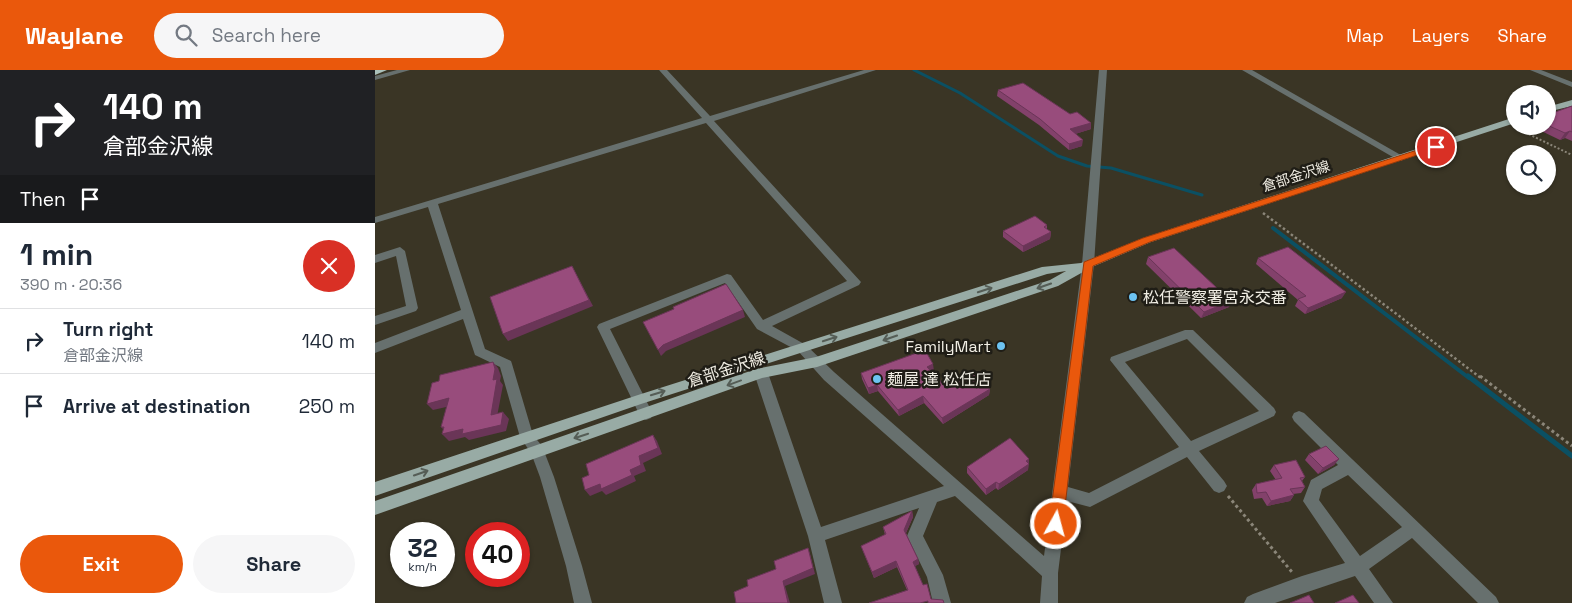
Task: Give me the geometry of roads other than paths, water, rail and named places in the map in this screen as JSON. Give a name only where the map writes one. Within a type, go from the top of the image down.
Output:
[{"type":"highway","points":[[375,72],[382,70]]},
{"type":"main road","points":[[1556,107],[1572,103]]},
{"type":"main road","name":"倉部金沢線","points":[[375,508],[761,373],[817,362],[1054,283],[1088,264],[1147,240],[1506,123]]},
{"type":"main road","name":"倉部金沢線","points":[[375,489],[638,400],[1046,270],[1088,264]]},
{"type":"street","points":[[375,78],[407,70]]},
{"type":"street","points":[[663,70],[855,282],[761,326]]},
{"type":"street","points":[[375,220],[872,70]]},
{"type":"street","points":[[1049,603],[1050,573],[1088,264],[1103,70]]},
{"type":"street","points":[[1246,70],[1401,158]]},
{"type":"street","points":[[1534,70],[1572,85]]},
{"type":"street","points":[[432,203],[480,352],[506,364],[527,437],[537,450],[547,477],[569,548],[583,603]]},
{"type":"street","points":[[375,259],[400,251],[412,308],[375,321]]},
{"type":"street","points":[[646,414],[603,327],[727,278],[761,326],[802,348],[829,376],[957,488],[1050,573]]},
{"type":"street","points":[[375,348],[466,313]]},
{"type":"street","points":[[1060,492],[1090,500],[1189,449],[1269,412],[1189,333],[1116,360],[1189,449],[1219,486]]},
{"type":"street","points":[[761,373],[816,536],[833,603]]},
{"type":"street","points":[[1299,416],[1490,603]]},
{"type":"street","points":[[1349,466],[1316,485],[1311,501],[1384,603]]},
{"type":"street","points":[[816,536],[957,488]]},
{"type":"street","points":[[931,498],[915,536],[935,575],[942,603]]},
{"type":"street","points":[[1253,603],[1302,584],[1358,567],[1413,528]]},
{"type":"waterway","points":[[914,70],[960,93],[1058,156],[1087,166],[1111,168],[1202,195]]},
{"type":"waterway","points":[[1273,228],[1469,378]]},
{"type":"waterway","points":[[1468,376],[1572,456]]},
{"type":"place","name":"松任警察署宮永交番","points":[[1133,297]]},
{"type":"place","name":"FamilyMart","points":[[1001,346]]},
{"type":"place","name":"麺屋 達 松任店","points":[[877,379]]}]
